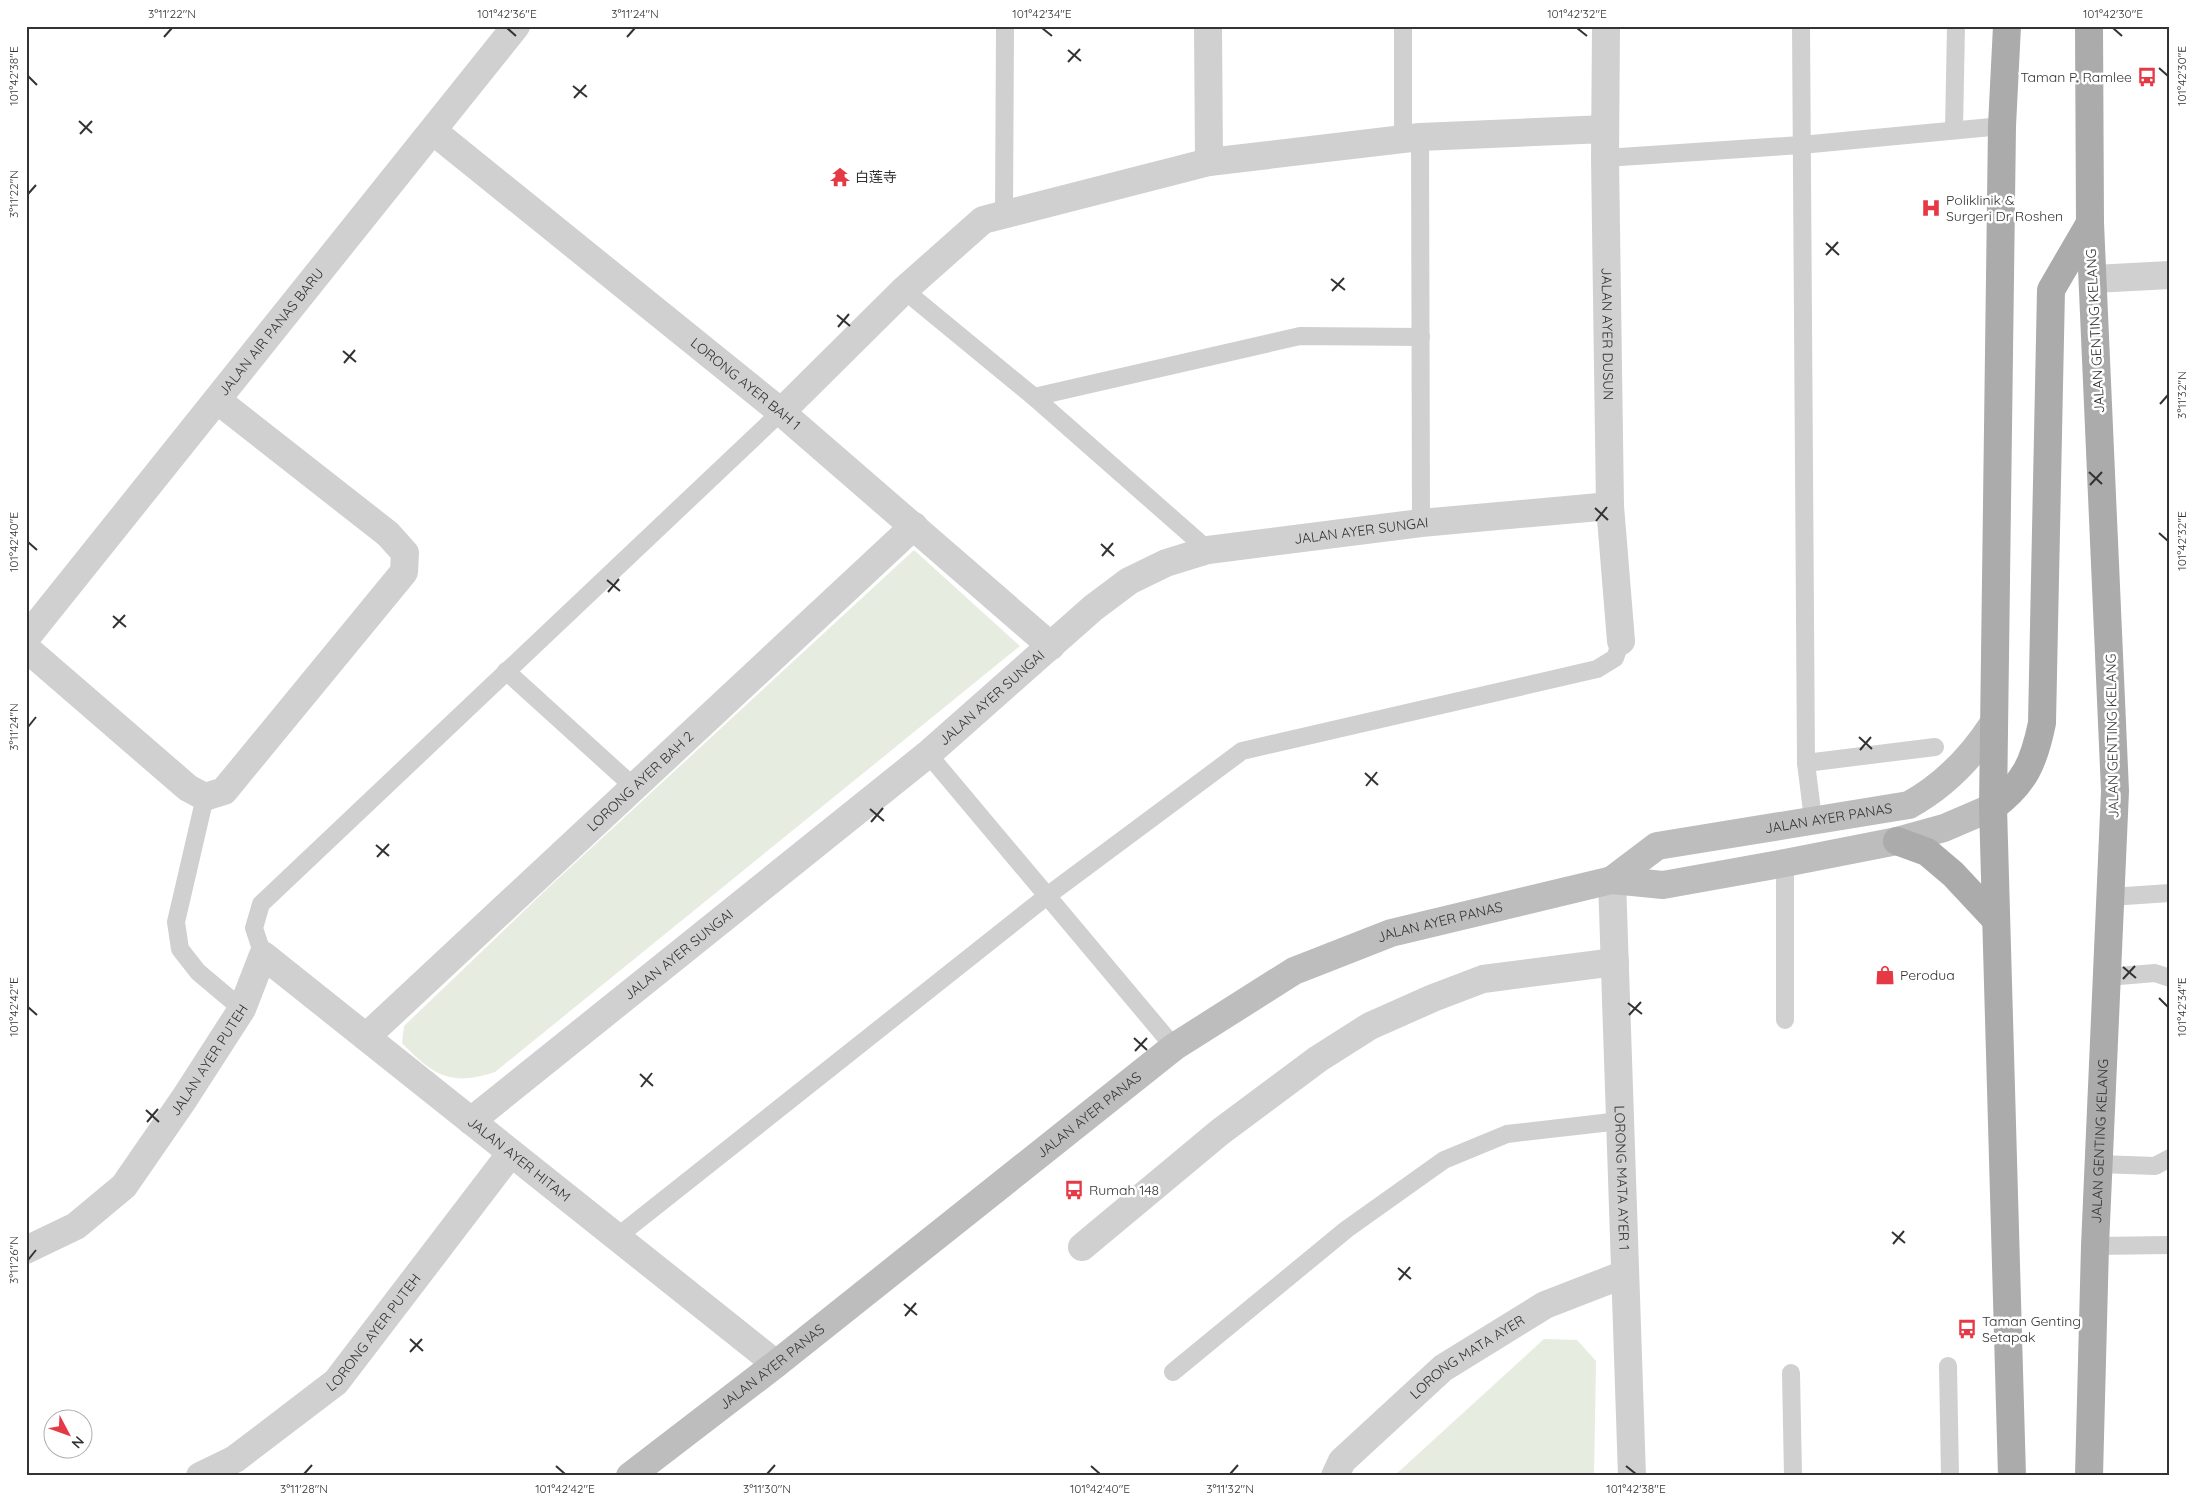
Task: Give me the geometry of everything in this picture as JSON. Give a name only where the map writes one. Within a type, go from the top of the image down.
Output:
[{"type":"main road","points":[[2007,26],[2002,126],[1993,807],[2012,1476]]},
{"type":"main road","name":"JALAN GENTING KELANG","points":[[2089,26],[2090,223],[2115,756],[2095,1246],[2089,1476]]},
{"type":"main road","points":[[1993,807],[2021,781],[2036,752],[2042,724],[2051,290],[2090,223]]},
{"type":"main road","points":[[1897,841],[1927,852],[1953,874],[1996,920]]},
{"type":"street","name":"JALAN AIR PANAS BARU","points":[[26,638],[516,26]]},
{"type":"street","points":[[1208,26],[1209,162]]},
{"type":"street","name":"JALAN AYER DUSUN","points":[[1606,26],[1605,158],[1610,506],[1621,641]]},
{"type":"street","points":[[781,412],[904,290],[983,220],[1209,162],[1412,138],[1605,129]]},
{"type":"street","name":"LORONG AYER BAH 1","points":[[432,132],[781,412],[1051,646]]},
{"type":"street","points":[[2094,279],[2170,275]]},
{"type":"street","points":[[26,648],[188,788],[205,797],[224,791],[404,572],[405,553],[388,534],[217,400]]},
{"type":"street","name":"JALAN AYER SUNGAI","points":[[472,1121],[928,754],[1093,608],[1129,581],[1166,563],[1208,550],[1421,522],[1610,506]]},
{"type":"street","name":"LORONG AYER BAH 2","points":[[366,1037],[914,526]]},
{"type":"street","name":"JALAN AYER PANAS","points":[[1612,880],[1657,846],[1812,819],[1909,805],[1930,793],[1955,773],[1976,750],[1993,724]]},
{"type":"street","name":"JALAN AYER PANAS","points":[[630,1476],[776,1364],[1174,1048],[1294,971],[1391,933],[1612,880],[1663,885],[1785,863],[1897,841],[1944,828],[1993,807]]},
{"type":"street","name":"LORONG MATA AYER 1","points":[[1612,880],[1632,1476]]},
{"type":"street","name":"JALAN AYER PUTEH","points":[[26,1250],[76,1226],[124,1186],[184,1099],[242,1009],[263,955]]},
{"type":"street","name":"JALAN AYER HITAM","points":[[263,955],[776,1364]]},
{"type":"street","points":[[1082,1247],[1220,1132],[1318,1058],[1370,1026],[1433,998],[1483,980],[1615,962]]},
{"type":"street","name":"LORONG AYER PUTEH","points":[[200,1476],[235,1459],[336,1382],[511,1153]]},
{"type":"street","name":"LORONG MATA AYER","points":[[1335,1476],[1342,1461],[1443,1368],[1545,1305],[1625,1274]]},
{"type":"lane","points":[[1004,215],[1005,26]]},
{"type":"lane","points":[[1403,26],[1412,138],[1421,336],[1421,522]]},
{"type":"lane","points":[[1801,26],[1806,763],[1812,819]]},
{"type":"lane","points":[[1954,130],[1956,26]]},
{"type":"lane","points":[[1605,158],[1801,145],[2002,126]]},
{"type":"lane","points":[[904,290],[1034,397],[1208,550]]},
{"type":"lane","points":[[1034,397],[1300,336],[1421,336]]},
{"type":"lane","points":[[263,955],[254,928],[261,904],[781,412]]},
{"type":"lane","points":[[616,1237],[1047,896],[1242,751],[1597,669],[1615,658],[1621,641]]},
{"type":"lane","points":[[506,671],[634,787]]},
{"type":"lane","points":[[1806,763],[1935,747]]},
{"type":"lane","points":[[928,754],[1174,1048]]},
{"type":"lane","points":[[205,797],[176,922],[180,949],[198,972],[242,1009]]},
{"type":"lane","points":[[1784,1020],[1785,863]]},
{"type":"lane","points":[[2110,897],[2170,893]]},
{"type":"lane","points":[[2107,977],[2155,973],[2170,978]]},
{"type":"lane","points":[[1173,1372],[1347,1230],[1444,1160],[1508,1134],[1620,1121]]},
{"type":"lane","points":[[2099,1164],[2156,1166],[2170,1158]]},
{"type":"lane","points":[[2095,1246],[2170,1245]]},
{"type":"lane","points":[[1948,1366],[1950,1476]]},
{"type":"lane","points":[[1791,1373],[1793,1476]]},
{"type":"shaded area","points":[[914,550],[1020,646],[495,1072],[466,1078],[454,1078],[443,1075],[423,1063],[402,1043],[404,1026],[549,887]]},
{"type":"shaded area","points":[[1544,1339],[1577,1340],[1596,1361],[1594,1476],[1394,1476]]},
{"type":"place","name":"Taman P. Ramlee","points":[[2147,77]]},
{"type":"place","name":"白莲寺","points":[[840,177]]},
{"type":"place","name":"Poliklinik & Surgeri Dr Roshen","points":[[1931,208]]},
{"type":"place","name":"Perodua","points":[[1885,975]]},
{"type":"place","name":"Rumah 148","points":[[1074,1190]]},
{"type":"place","name":"Taman Genting Setapak","points":[[1967,1329]]}]
